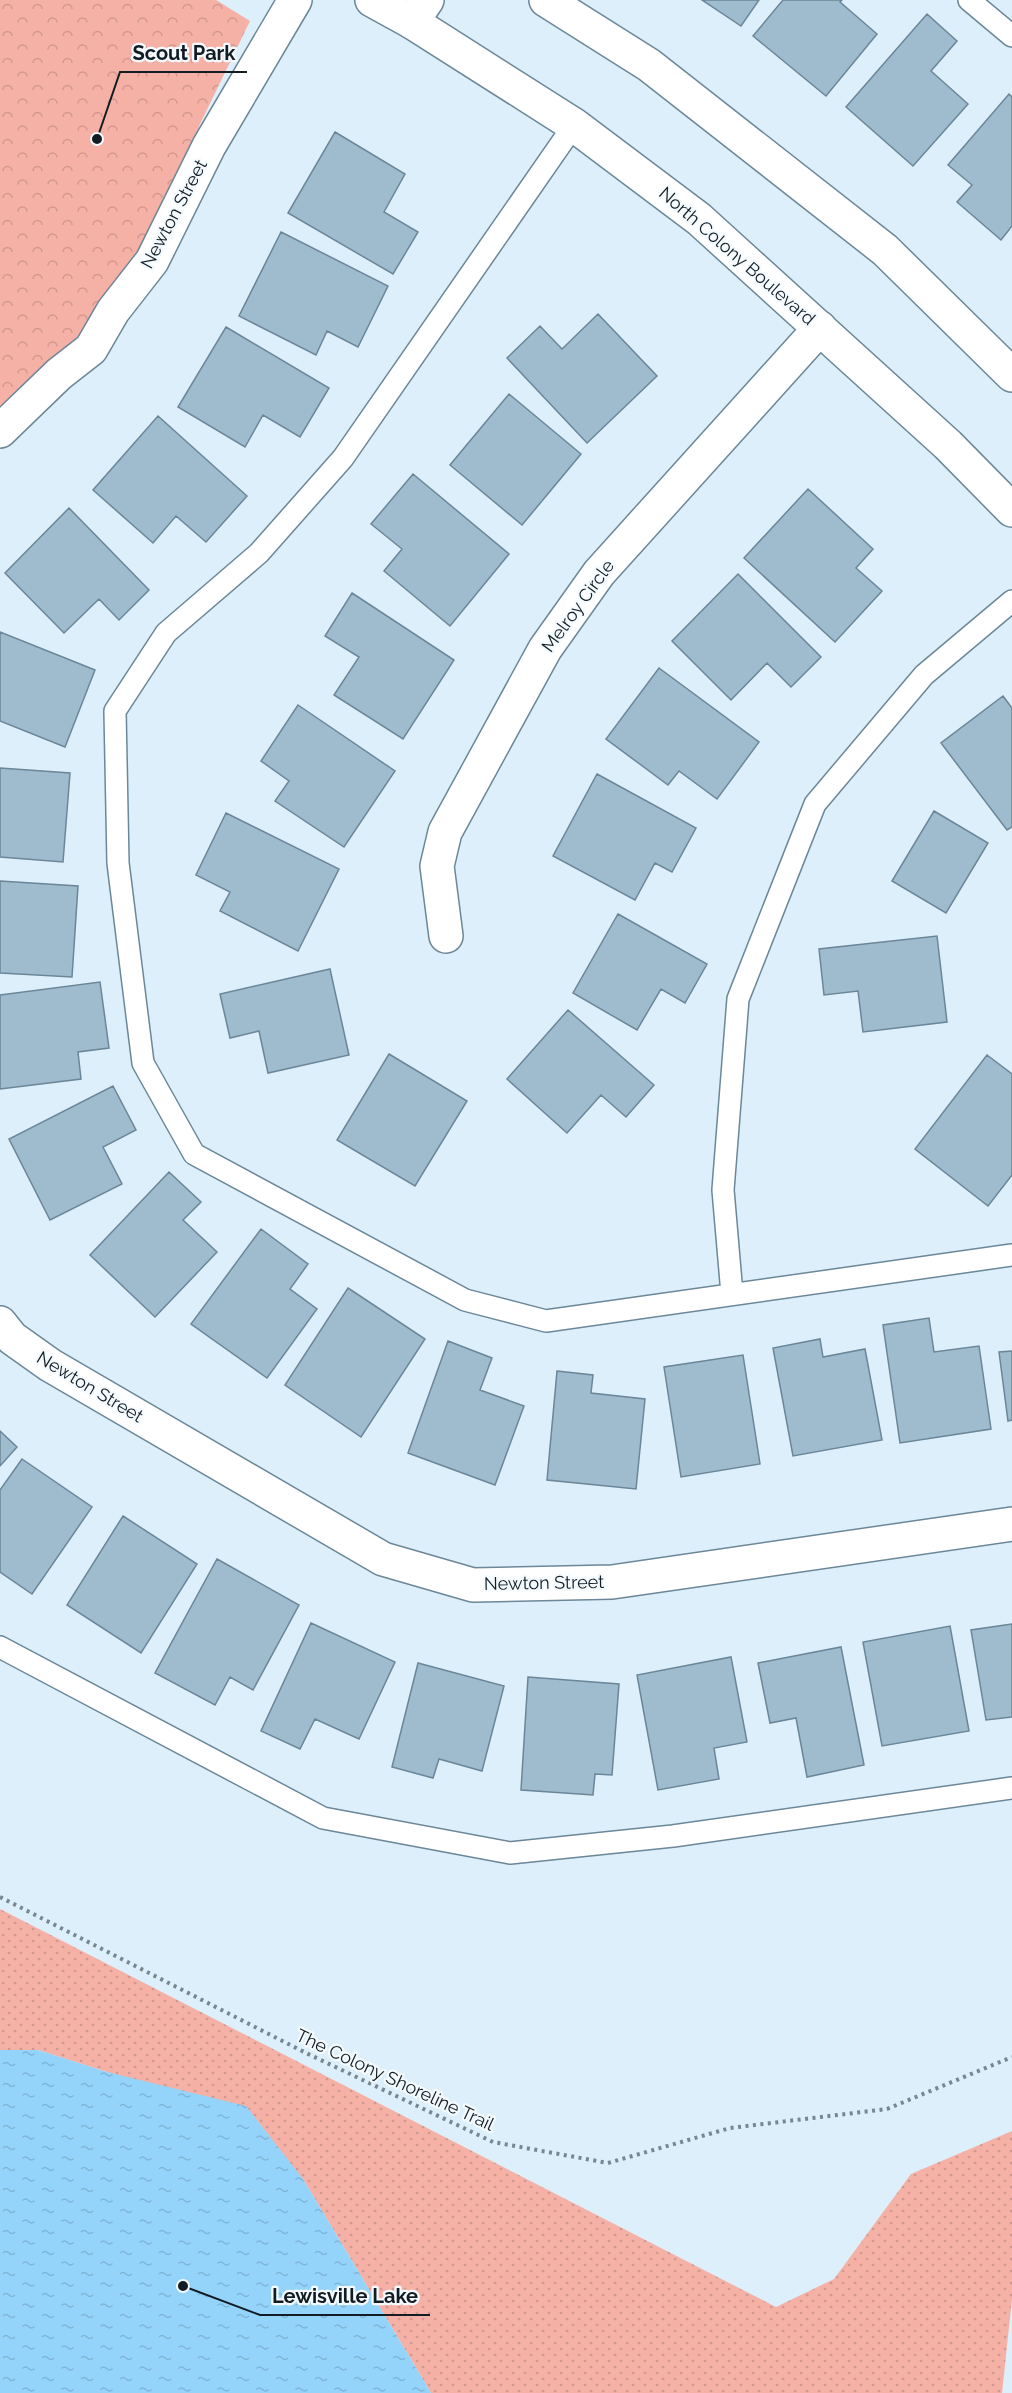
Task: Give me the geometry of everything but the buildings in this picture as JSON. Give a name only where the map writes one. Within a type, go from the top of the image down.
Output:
[{"type":"street","name":"Newton Street","points":[[0,431],[59,374],[91,350],[113,311],[152,261],[209,146],[295,0]]},
{"type":"street","name":"North Colony Boulevard","points":[[372,0],[420,11],[699,219],[948,445],[1012,510]]},
{"type":"street","points":[[546,0],[648,65],[885,250],[1012,375]]},
{"type":"street","name":"Melroy Circle","points":[[446,936],[437,866],[445,832],[546,649],[599,573],[820,328]]},
{"type":"street","name":"Newton Street","points":[[0,1323],[12,1338],[50,1365],[383,1559],[473,1585],[612,1582],[1012,1524]]},
{"type":"lane","points":[[969,0],[1012,36]]},
{"type":"lane","points":[[574,125],[343,458],[259,553],[166,633],[115,711],[118,863],[143,1063],[194,1154],[465,1300],[546,1320],[1012,1255]]},
{"type":"lane","points":[[732,1294],[723,1190],[738,999],[815,804],[924,675],[1012,600]]},
{"type":"lane","points":[[0,1647],[324,1818],[510,1853],[674,1836],[1012,1788]]},
{"type":"path","name":"The Colony Shoreline Trail","points":[[0,1897],[306,2053],[493,2142],[608,2163],[730,2128],[887,2109],[1012,2057]]},
{"type":"green space","points":[[0,0],[216,0],[250,21],[136,256],[66,355],[0,410]]},
{"type":"green space","points":[[0,1909],[776,2307],[834,2279],[911,2174],[1012,2131],[1012,2299],[1002,2393],[431,2393],[303,2179],[107,2072],[38,2050],[0,2050]]},
{"type":"water","points":[[0,2050],[38,2050],[107,2072],[246,2106],[303,2179],[431,2393],[0,2393]]},
{"type":"place","name":"Scout Park","points":[[97,139]]},
{"type":"place","name":"Lewisville Lake","points":[[183,2286]]}]
